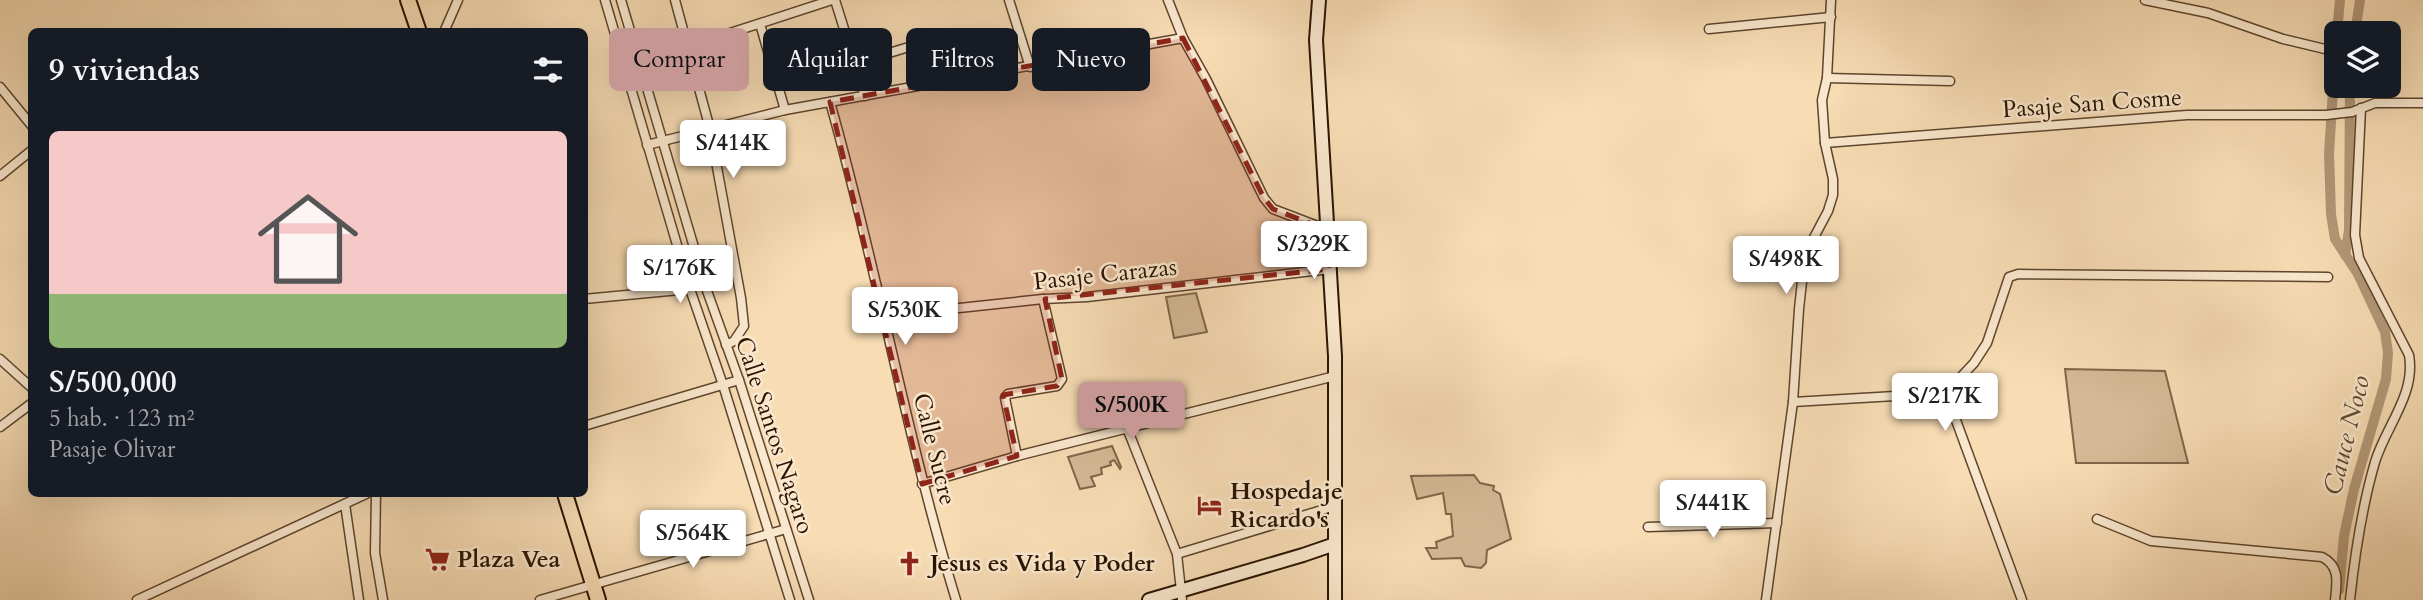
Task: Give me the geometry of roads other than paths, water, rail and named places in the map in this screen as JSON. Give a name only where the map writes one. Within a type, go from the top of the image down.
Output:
[{"type":"highway","points":[[408,0],[418,28]]},
{"type":"highway","points":[[566,497],[598,600]]},
{"type":"main road","points":[[1319,0],[1316,40],[1335,376],[1335,600]]},
{"type":"main road","points":[[1149,600],[1182,595],[1335,544]]},
{"type":"main road","points":[[1303,555],[1334,563]]},
{"type":"street","points":[[446,28],[458,0]]},
{"type":"street","name":"Calle Santos Nagaro","points":[[605,0],[690,289],[790,600]]},
{"type":"street","name":"Calle Santos Nagaro","points":[[621,0],[706,288],[739,380],[809,600]]},
{"type":"street","points":[[675,0],[682,28]]},
{"type":"street","points":[[747,28],[834,0],[844,28]]},
{"type":"street","points":[[1009,0],[1030,67]]},
{"type":"street","points":[[1168,0],[1183,38],[1264,198],[1273,209],[1328,230]]},
{"type":"street","points":[[1766,600],[1793,402],[1804,263],[1833,195],[1822,100],[1831,0]]},
{"type":"street","points":[[2144,0],[2208,13],[2283,39],[2324,49]]},
{"type":"street","points":[[1709,29],[1830,17]]},
{"type":"street","points":[[760,24],[785,110]]},
{"type":"street","points":[[1018,69],[1183,38]]},
{"type":"street","points":[[1826,78],[1950,81]]},
{"type":"street","points":[[0,87],[28,121]]},
{"type":"street","points":[[647,145],[785,110],[906,89]]},
{"type":"street","points":[[699,91],[709,129],[744,326],[734,341],[726,345]]},
{"type":"street","points":[[864,91],[865,96]]},
{"type":"street","name":"Calle Sucre","points":[[830,102],[856,194],[922,484],[956,600]]},
{"type":"street","name":"Pasaje San Cosme","points":[[1825,143],[2187,114],[2326,115],[2351,112],[2381,102],[2423,103]]},
{"type":"street","points":[[2350,600],[2357,538],[2376,460],[2403,399],[2411,367],[2409,355],[2375,294],[2359,258],[2355,235],[2361,108]]},
{"type":"street","points":[[0,176],[28,153]]},
{"type":"street","name":"Pasaje Carazas","points":[[884,316],[1043,299],[1087,297],[1330,269]]},
{"type":"street","points":[[1793,402],[1946,393],[1987,343],[2009,277],[2018,274],[2328,276]]},
{"type":"street","points":[[588,299],[690,289]]},
{"type":"street","points":[[1017,456],[1005,398],[1008,394],[1057,386],[1062,380],[1043,299]]},
{"type":"street","points":[[0,359],[28,384]]},
{"type":"street","points":[[922,484],[1017,456],[1335,376]]},
{"type":"street","points":[[588,425],[739,380]]},
{"type":"street","points":[[1946,393],[2022,600]]},
{"type":"street","points":[[0,427],[28,406]]},
{"type":"street","points":[[1127,428],[1177,554],[1182,595]]},
{"type":"street","points":[[138,600],[360,497]]},
{"type":"street","points":[[376,497],[375,553],[383,600]]},
{"type":"street","points":[[345,504],[359,600]]},
{"type":"street","points":[[1177,554],[1335,506]]},
{"type":"street","points":[[2097,519],[2151,541],[2322,557],[2330,561],[2335,568],[2335,600]]},
{"type":"street","points":[[1648,527],[1777,523]]},
{"type":"street","points":[[540,600],[786,529]]},
{"type":"street","points":[[159,590],[164,600]]},
{"type":"waterway","name":"Cauce Noco","points":[[2338,21],[2340,0]]},
{"type":"waterway","points":[[2357,21],[2360,0]]},
{"type":"waterway","name":"Cauce Noco","points":[[2332,98],[2329,154],[2331,214],[2335,239],[2358,274],[2385,332],[2388,353],[2386,379],[2354,489],[2344,536],[2339,590]]},
{"type":"waterway","points":[[2345,255],[2349,230],[2350,98]]},
{"type":"place","name":"Hospedaje Ricardo's","points":[[1210,505]]},
{"type":"place","name":"Plaza Vea","points":[[437,559]]},
{"type":"place","name":"Jesus es Vida y Poder","points":[[910,563]]}]
